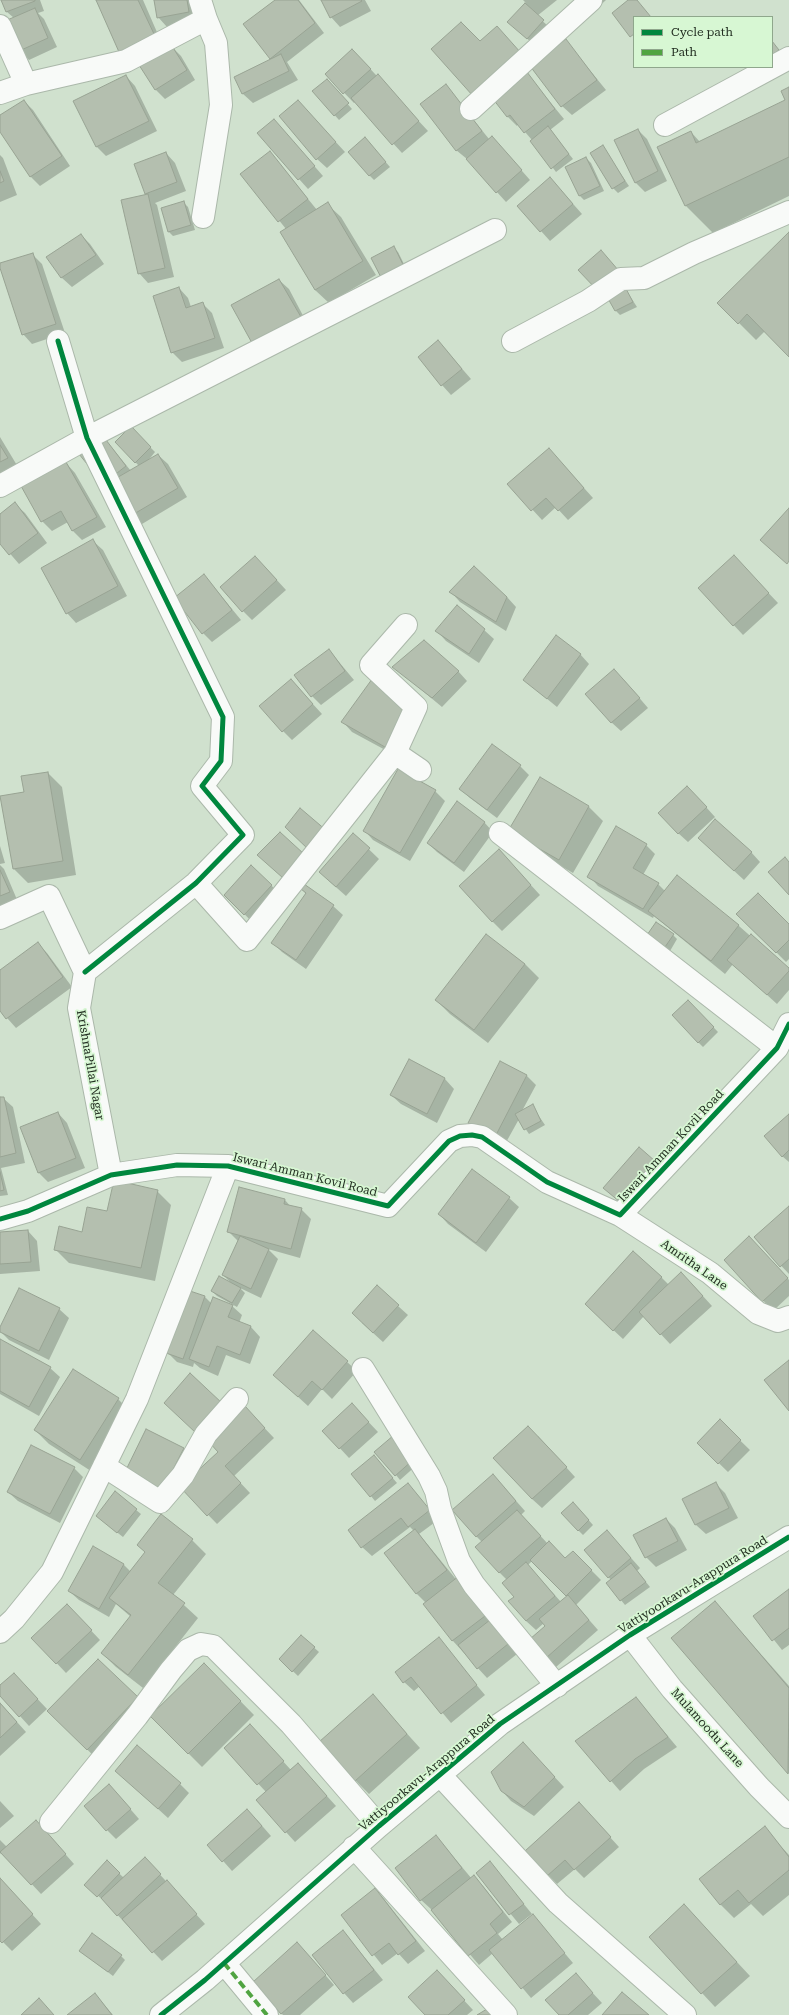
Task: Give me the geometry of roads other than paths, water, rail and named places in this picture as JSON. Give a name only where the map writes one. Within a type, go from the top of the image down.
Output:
[{"type":"street","points":[[471,109],[592,0]]},
{"type":"street","points":[[0,93],[26,84],[126,61],[203,10],[216,43],[221,105],[203,217]]},
{"type":"street","points":[[0,26],[26,84]]},
{"type":"street","points":[[773,67],[789,58]]},
{"type":"street","points":[[665,124],[770,68]]},
{"type":"street","points":[[513,341],[588,301],[621,279],[644,278],[694,253],[789,212]]},
{"type":"street","points":[[0,486],[87,438],[495,230]]},
{"type":"street","points":[[0,918],[50,896],[85,972],[196,883],[243,835],[202,786],[221,761],[222,717],[87,438],[58,341]]},
{"type":"street","points":[[196,883],[247,940],[395,754],[416,707],[371,665],[406,625]]},
{"type":"street","points":[[395,754],[420,770]]},
{"type":"street","points":[[500,833],[777,1048]]},
{"type":"street","name":"KrishnaPillai Nagar","points":[[85,972],[79,1008],[111,1175]]},
{"type":"street","name":"Iswari Amman Kovil Road","points":[[0,1219],[28,1211],[111,1175],[177,1164],[228,1166],[388,1206],[449,1141],[460,1136],[472,1134],[482,1137],[547,1182],[620,1215],[777,1048],[789,1024]]},
{"type":"street","points":[[0,1632],[14,1619],[52,1572],[104,1466],[136,1399],[228,1166]]},
{"type":"street","name":"Amritha Lane","points":[[620,1215],[710,1273],[758,1313],[778,1321],[789,1317]]},
{"type":"street","points":[[362,1369],[429,1476],[459,1561],[474,1585],[557,1686]]},
{"type":"street","points":[[104,1466],[160,1502],[183,1475],[206,1434],[237,1399]]},
{"type":"street","name":"Vattiyoorkavu-Arappura Road","points":[[161,2015],[224,1963],[354,1847],[500,1724],[630,1636],[789,1537]]},
{"type":"street","name":"Mulamoodu Lane","points":[[630,1636],[672,1689],[759,1787],[789,1818]]},
{"type":"street","points":[[51,1822],[137,1716],[171,1670],[188,1650],[201,1644],[213,1646],[291,1724],[379,1826]]},
{"type":"street","points":[[440,1776],[558,1903],[685,2015]]},
{"type":"street","points":[[354,1847],[506,2015]]},
{"type":"street","points":[[224,1963],[267,2015]]}]
